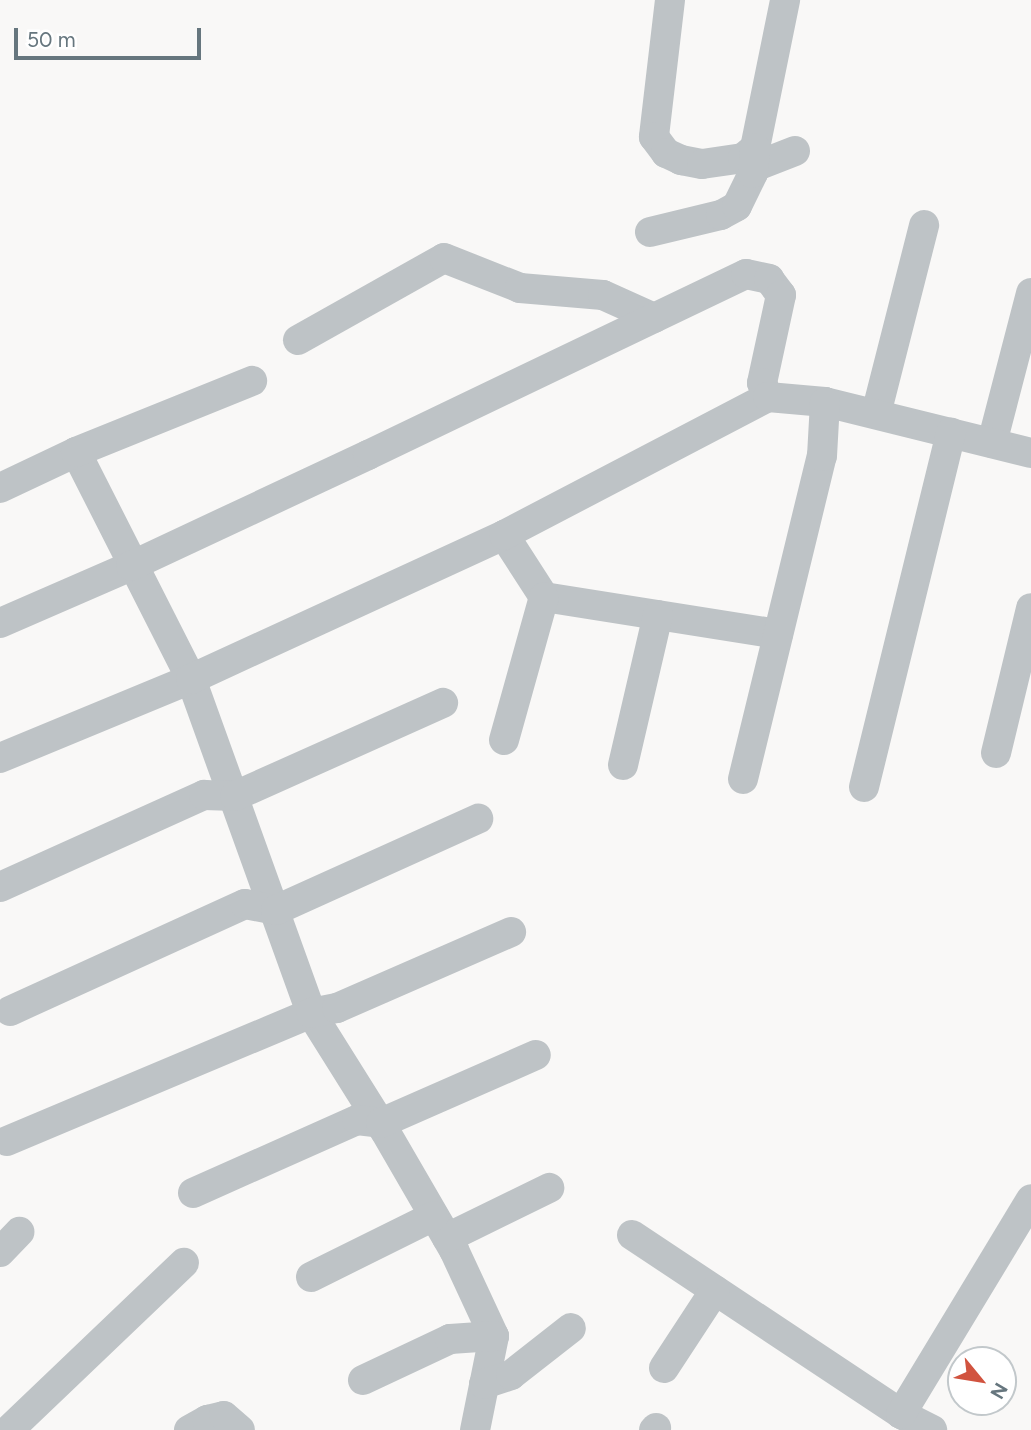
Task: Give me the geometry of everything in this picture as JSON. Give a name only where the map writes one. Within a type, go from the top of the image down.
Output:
[{"type":"street","points":[[670,0],[654,137],[666,153],[681,160],[702,164],[795,150]]},
{"type":"street","points":[[650,232],[721,215],[737,206],[744,197],[755,158],[785,0]]},
{"type":"street","points":[[876,414],[924,225]]},
{"type":"street","points":[[298,340],[444,258],[520,288],[603,295],[654,318]]},
{"type":"street","points":[[0,623],[131,566],[746,274],[769,279],[781,295],[762,383],[768,397]]},
{"type":"street","points":[[992,443],[1031,293]]},
{"type":"street","points":[[0,488],[76,452],[252,381]]},
{"type":"street","points":[[0,758],[191,679],[504,535],[768,397],[825,402],[1031,453]]},
{"type":"street","points":[[743,779],[822,456],[825,402]]},
{"type":"street","points":[[864,787],[951,433]]},
{"type":"street","points":[[76,452],[131,566],[191,679],[311,1013],[440,1227],[494,1336],[475,1430]]},
{"type":"street","points":[[504,535],[544,597],[778,634]]},
{"type":"street","points":[[504,740],[544,597]]},
{"type":"street","points":[[996,753],[1031,608]]},
{"type":"street","points":[[623,765],[658,615]]},
{"type":"street","points":[[0,887],[204,795],[234,796],[443,702]]},
{"type":"street","points":[[10,1011],[245,904],[276,911],[478,819]]},
{"type":"street","points":[[8,1141],[311,1013],[337,1008],[510,932]]},
{"type":"street","points":[[193,1193],[357,1120],[380,1124],[536,1055]]},
{"type":"street","points":[[312,1277],[549,1188]]},
{"type":"street","points":[[901,1414],[1031,1199]]},
{"type":"street","points":[[632,1235],[901,1414],[932,1430]]},
{"type":"street","points":[[9,1430],[184,1263]]},
{"type":"street","points":[[664,1368],[715,1290]]},
{"type":"street","points":[[484,1384],[512,1375],[571,1328]]},
{"type":"street","points":[[363,1380],[450,1339],[494,1336]]},
{"type":"street","points":[[189,1430],[207,1420],[224,1416],[240,1430]]}]
